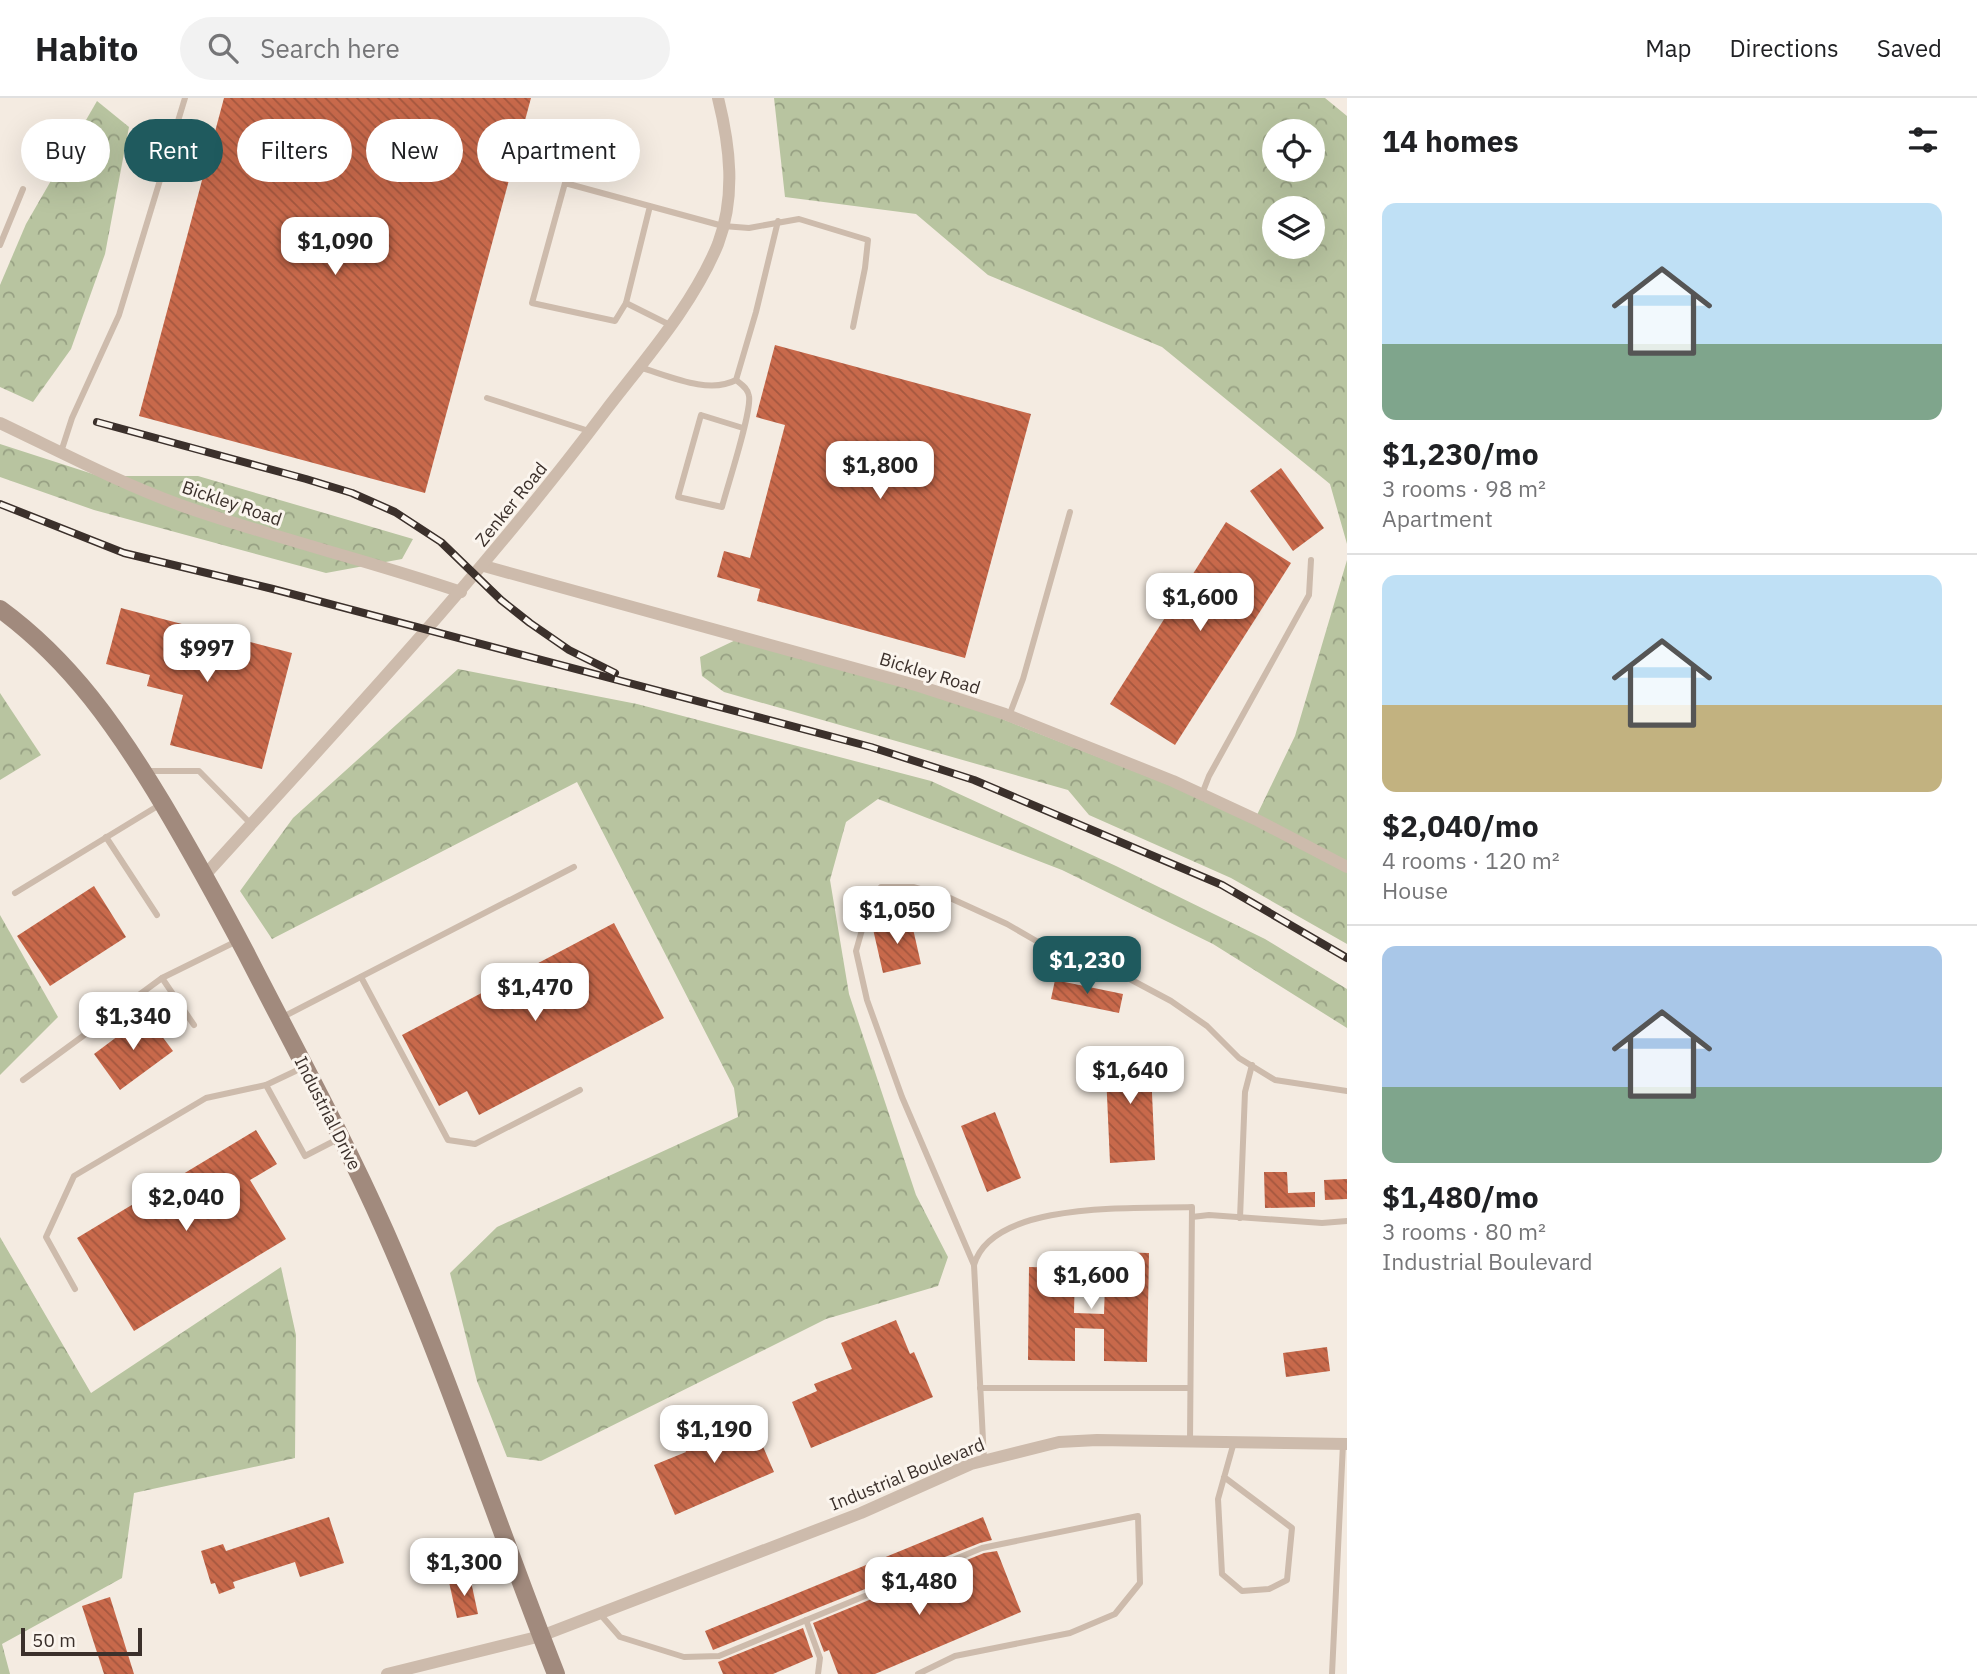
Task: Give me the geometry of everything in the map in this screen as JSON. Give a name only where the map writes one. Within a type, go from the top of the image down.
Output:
[{"type":"street","name":"Zenker Road","points":[[205,874],[484,566],[682,310],[710,261],[723,226],[730,187],[730,157],[718,98]]},
{"type":"street","name":"Bickley Road","points":[[0,423],[177,503],[267,534],[397,570],[461,592]]},
{"type":"street","name":"Bickley Road","points":[[484,566],[919,686],[1009,716],[1090,746],[1202,794],[1347,867]]},
{"type":"street","name":"Industrial Drive","points":[[0,609],[50,651],[82,684],[110,719],[205,874],[341,1138],[384,1229],[420,1312],[556,1674]]},
{"type":"street","name":"Industrial Boulevard","points":[[387,1674],[541,1636],[861,1513],[984,1461],[1059,1442],[1097,1440],[1345,1444]]},
{"type":"lane","points":[[61,452],[72,418],[119,314],[185,98]]},
{"type":"lane","points":[[650,206],[626,303],[615,321],[532,303],[565,183],[650,206],[723,226],[749,228],[799,219],[868,240],[853,327]]},
{"type":"lane","points":[[0,245],[23,189]]},
{"type":"lane","points":[[639,367],[697,383],[726,385],[736,380],[778,221]]},
{"type":"lane","points":[[626,303],[670,325]]},
{"type":"lane","points":[[736,380],[744,386],[749,396],[743,428],[722,508],[678,497],[701,415],[743,428]]},
{"type":"lane","points":[[487,398],[591,431]]},
{"type":"lane","points":[[1009,716],[1023,679],[1070,512]]},
{"type":"lane","points":[[1202,794],[1209,776],[1309,595],[1311,560]]},
{"type":"lane","points":[[143,771],[200,771],[251,824]]},
{"type":"lane","points":[[15,893],[162,803]]},
{"type":"lane","points":[[106,837],[157,915]]},
{"type":"lane","points":[[279,1018],[574,867]]},
{"type":"lane","points":[[974,1265],[902,1097],[867,1000],[856,951],[869,905],[881,887],[914,887],[950,898],[1007,924],[1052,950],[1111,969],[1207,1026],[1239,1058],[1275,1080],[1347,1091]]},
{"type":"lane","points":[[23,1080],[162,978],[239,940]]},
{"type":"lane","points":[[361,977],[448,1140],[475,1144],[580,1090]]},
{"type":"lane","points":[[162,978],[194,1025]]},
{"type":"lane","points":[[1240,1218],[1245,1093],[1252,1065]]},
{"type":"lane","points":[[75,1289],[46,1237],[74,1176],[206,1098],[267,1085],[304,1066]]},
{"type":"lane","points":[[267,1085],[305,1156],[341,1138]]},
{"type":"lane","points":[[984,1461],[974,1265],[977,1252],[1004,1231],[1032,1219],[1061,1213],[1192,1207],[1190,1441]]},
{"type":"lane","points":[[1192,1217],[1209,1215],[1322,1223],[1347,1221]]},
{"type":"lane","points":[[979,1388],[1191,1388]]},
{"type":"lane","points":[[1224,1477],[1292,1528],[1287,1580],[1269,1589],[1242,1591],[1222,1574],[1218,1499],[1224,1477],[1234,1442]]},
{"type":"lane","points":[[1332,1674],[1345,1444]]},
{"type":"lane","points":[[600,1614],[620,1637],[684,1657],[719,1656],[982,1548],[1138,1516],[1140,1583],[1115,1615],[1070,1633],[955,1657],[918,1674]]},
{"type":"lane","points":[[806,1620],[820,1658],[818,1674]]},
{"type":"green space","points":[[774,98],[1325,98],[1347,116],[1347,544],[1330,484],[1162,347],[988,275],[916,214],[785,197]]},
{"type":"green space","points":[[97,101],[124,123],[124,153],[105,254],[71,349],[33,402],[0,387],[0,285],[26,224],[50,182],[110,182],[110,119],[87,119]]},
{"type":"green space","points":[[0,444],[99,476],[198,476],[413,539],[402,559],[326,573],[94,510],[0,477]]},
{"type":"green space","points":[[1347,560],[1347,944],[1231,878],[1089,815],[1068,790],[724,692],[702,676],[700,657],[742,637],[919,686],[1255,819],[1295,736]]},
{"type":"green space","points":[[458,669],[637,704],[931,781],[1116,866],[1265,939],[1347,989],[1347,1028],[1213,944],[1062,870],[878,799],[846,822],[830,880],[849,994],[916,1195],[948,1257],[938,1286],[826,1319],[541,1461],[507,1457],[477,1381],[450,1273],[497,1227],[738,1117],[734,1088],[577,782],[272,939],[240,891],[293,818]]},
{"type":"green space","points":[[0,693],[41,755],[0,780]]},
{"type":"green space","points":[[0,915],[58,1017],[0,1075]]},
{"type":"green space","points":[[0,1237],[91,1393],[281,1267],[296,1335],[295,1458],[134,1493],[122,1578],[2,1644],[10,1674],[0,1674]]},
{"type":"building","points":[[224,98],[531,98],[525,119],[477,119],[477,182],[508,182],[425,493],[139,416],[202,182],[223,182],[223,119],[218,119]]},
{"type":"building","points":[[775,345],[1031,414],[965,658],[757,601],[760,589],[717,577],[724,551],[750,558],[785,425],[756,417]]},
{"type":"building","points":[[1281,468],[1324,528],[1293,551],[1250,491]]},
{"type":"building","points":[[1226,522],[1291,563],[1175,745],[1110,704]]},
{"type":"building","points":[[121,608],[292,653],[262,769],[170,745],[183,695],[147,686],[150,675],[106,664]]},
{"type":"building","points":[[94,886],[126,937],[50,986],[17,936]]},
{"type":"building","points":[[911,920],[921,964],[883,973],[873,929]]},
{"type":"building","points":[[614,923],[664,1018],[479,1115],[467,1091],[439,1106],[402,1035]]},
{"type":"building","points":[[1055,980],[1123,994],[1119,1013],[1051,999]]},
{"type":"building","points":[[146,1015],[173,1051],[120,1090],[94,1054]]},
{"type":"building","points":[[1150,1049],[1155,1160],[1110,1163],[1105,1051]]},
{"type":"building","points":[[995,1112],[1021,1178],[987,1192],[961,1126]]},
{"type":"building","points":[[256,1130],[277,1164],[250,1180],[286,1239],[134,1331],[77,1238]]},
{"type":"building","points":[[1264,1172],[1287,1172],[1288,1193],[1315,1192],[1315,1207],[1265,1208]]},
{"type":"building","points":[[1347,1179],[1347,1199],[1325,1200],[1324,1180]]},
{"type":"building","points":[[1106,1252],[1149,1253],[1147,1362],[1104,1361],[1104,1329],[1075,1328],[1075,1361],[1028,1360],[1029,1267],[1075,1268],[1074,1313],[1104,1314]]},
{"type":"building","points":[[896,1320],[910,1354],[914,1352],[933,1397],[811,1448],[792,1402],[817,1391],[814,1384],[852,1369],[841,1343]]},
{"type":"building","points":[[1327,1347],[1330,1371],[1286,1377],[1283,1353]]},
{"type":"building","points":[[749,1414],[774,1472],[675,1515],[654,1465],[686,1452],[682,1443]]},
{"type":"building","points":[[329,1517],[344,1563],[300,1577],[295,1562],[233,1582],[235,1588],[219,1594],[215,1583],[211,1584],[201,1551],[223,1544],[226,1551]]},
{"type":"building","points":[[983,1517],[992,1540],[713,1650],[705,1631]]},
{"type":"building","points":[[997,1551],[1021,1612],[875,1674],[838,1674],[829,1650],[824,1652],[813,1623],[984,1553]]},
{"type":"building","points":[[470,1577],[478,1614],[457,1618],[449,1582]]},
{"type":"building","points":[[110,1597],[134,1674],[104,1674],[82,1606]]},
{"type":"building","points":[[803,1628],[813,1657],[773,1674],[723,1674],[718,1662]]},
{"type":"railway","points":[[97,422],[306,479],[352,493],[395,512],[441,542],[501,600],[530,623],[569,650],[615,673]]},
{"type":"railway","points":[[0,504],[124,553],[273,589],[871,747],[974,780],[1222,885],[1347,958]]}]
